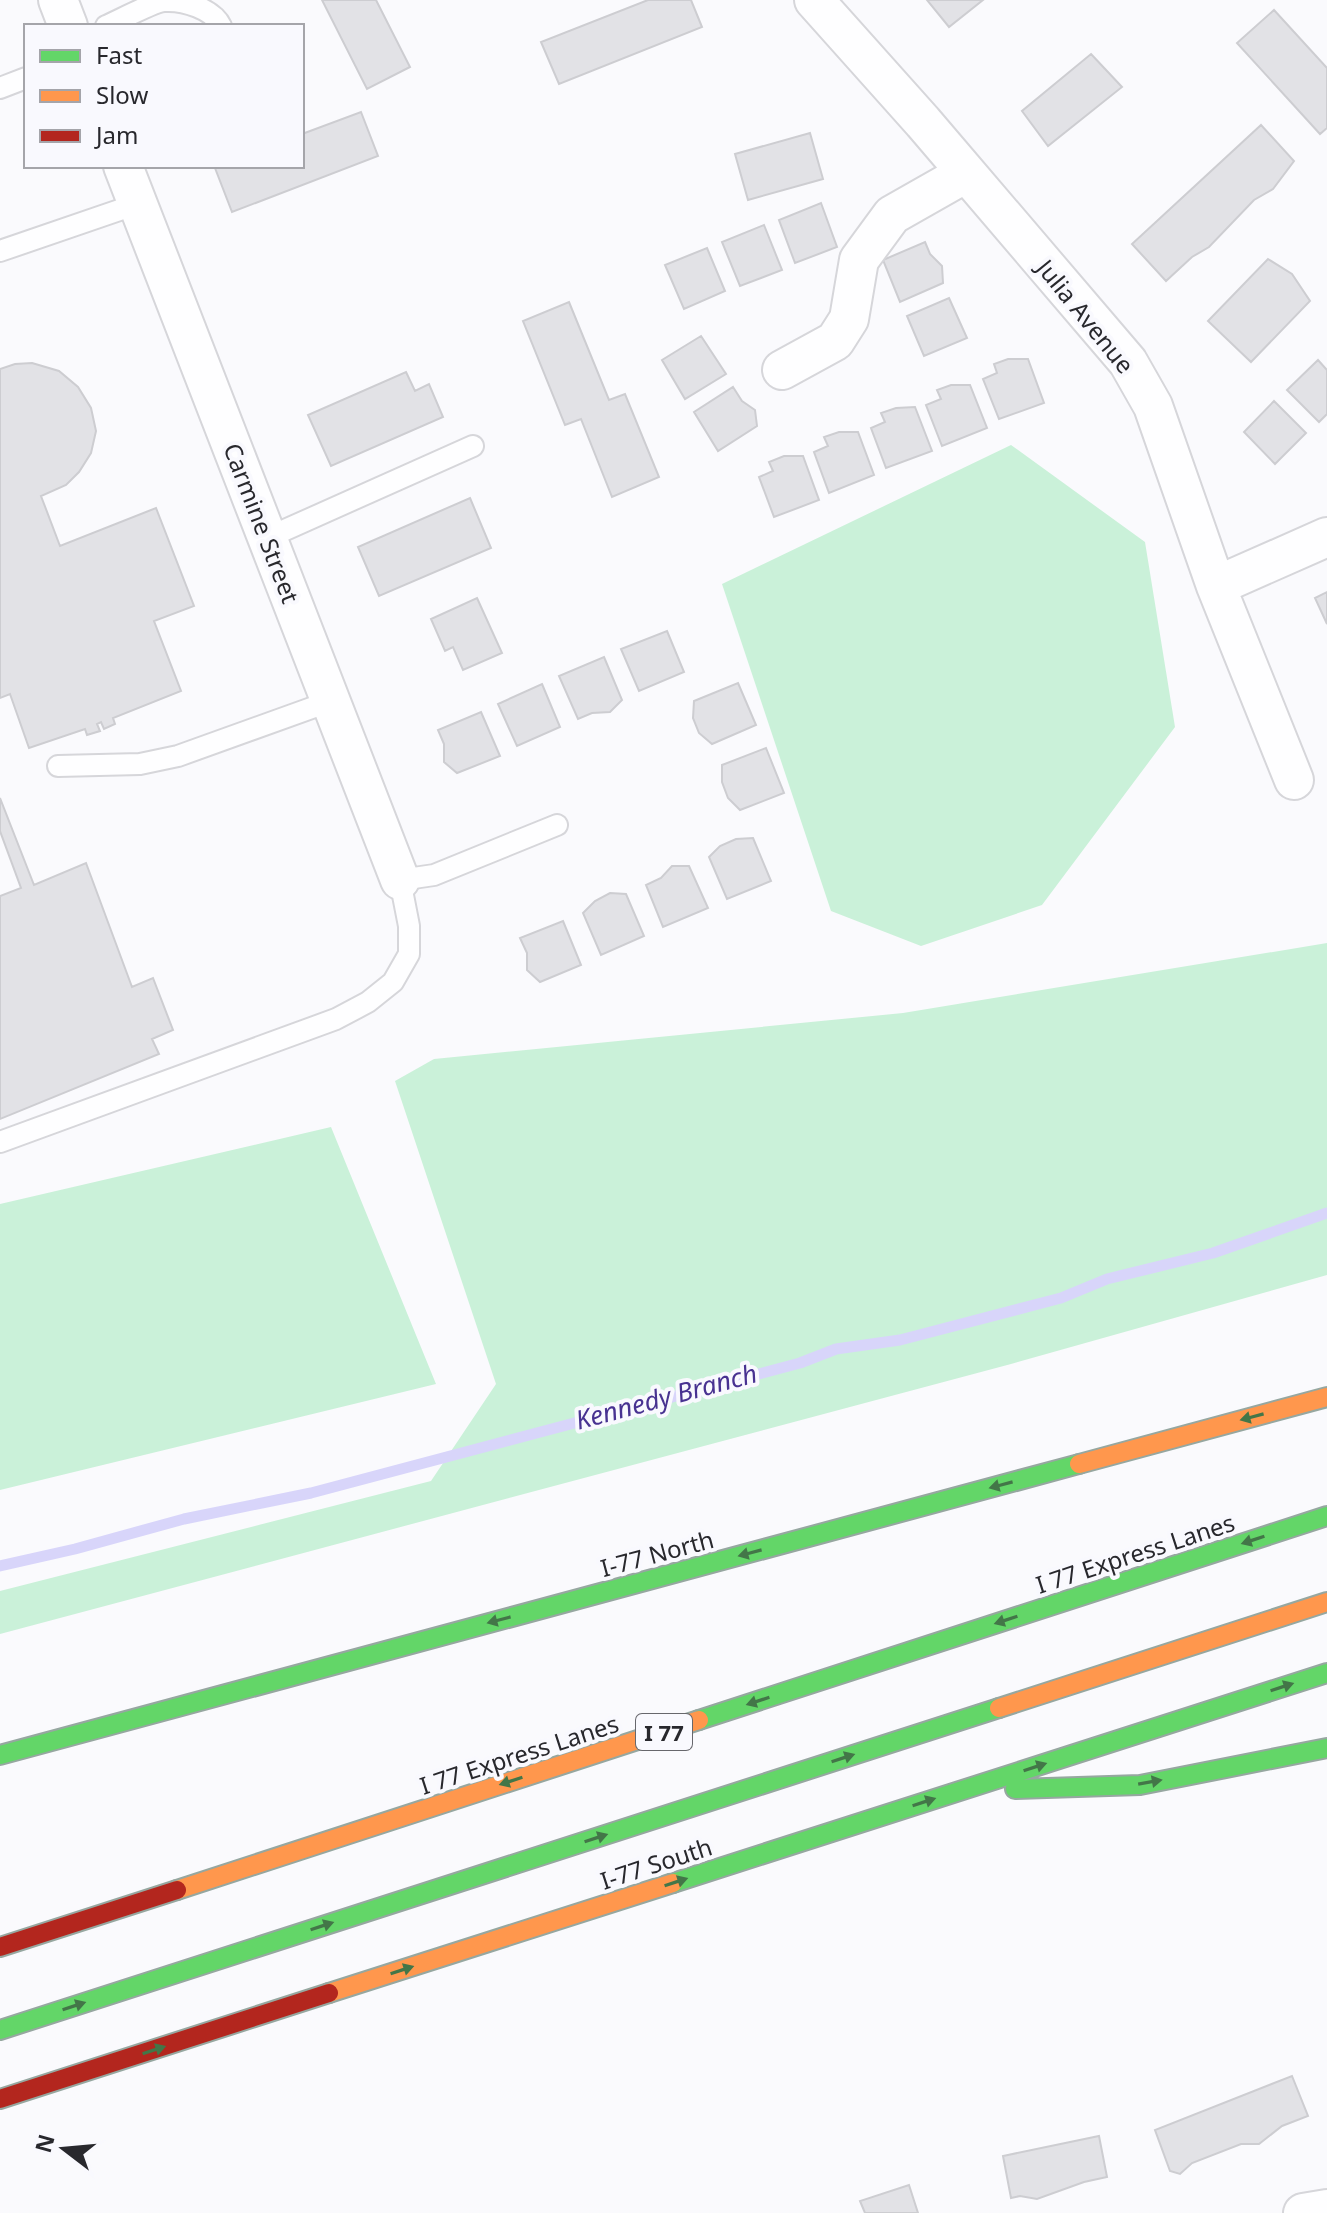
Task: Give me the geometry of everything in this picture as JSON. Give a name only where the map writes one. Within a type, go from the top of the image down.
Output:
[{"type":"highway","name":"I-77 North","points":[[0,1755],[1327,1397]]},
{"type":"highway","name":"I 77 Express Lanes","points":[[0,1947],[1327,1516]]},
{"type":"highway","points":[[0,2030],[1327,1602]]},
{"type":"highway","name":"I-77 South","points":[[0,2099],[1327,1673]]},
{"type":"highway","points":[[960,1790],[1140,1785],[1327,1748]]},
{"type":"street","points":[[58,0],[67,24]]},
{"type":"street","name":"Julia Avenue","points":[[814,0],[1128,362],[1153,406],[1216,586],[1294,780]]},
{"type":"street","name":"Carmine Street","points":[[124,168],[400,880]]},
{"type":"street","points":[[782,370],[835,341],[849,319],[859,260],[892,215],[966,173]]},
{"type":"street","points":[[1216,586],[1327,537]]},
{"type":"street","points":[[1303,2213],[1327,2209]]},
{"type":"lane","points":[[111,24],[164,1],[202,7],[220,24]]},
{"type":"lane","points":[[0,88],[24,79]]},
{"type":"lane","points":[[0,251],[137,204]]},
{"type":"lane","points":[[267,538],[473,446]]},
{"type":"lane","points":[[58,766],[140,764],[178,756],[331,701]]},
{"type":"lane","points":[[0,1142],[336,1019],[368,1002],[393,982],[409,954],[409,926],[400,880],[434,875],[557,825]]},
{"type":"green space","points":[[1011,445],[1145,542],[1175,727],[1042,905],[921,946],[831,911],[722,584]]},
{"type":"green space","points":[[1327,943],[1327,1275],[1011,1364],[0,1634],[0,1591],[431,1481],[496,1384],[395,1081],[434,1059],[903,1013]]},
{"type":"green space","points":[[331,1127],[436,1384],[0,1490],[0,1204]]},
{"type":"building","points":[[322,0],[376,0],[410,67],[367,89]]},
{"type":"building","points":[[648,0],[691,0],[702,27],[559,84],[541,42]]},
{"type":"building","points":[[927,0],[983,0],[949,27]]},
{"type":"building","points":[[1274,10],[1327,68],[1327,128],[1320,134],[1237,43]]},
{"type":"building","points":[[1091,54],[1122,87],[1048,146],[1022,111]]},
{"type":"building","points":[[361,112],[378,156],[232,212],[215,168],[304,168],[304,133]]},
{"type":"building","points":[[1261,125],[1294,161],[1273,189],[1254,200],[1209,247],[1192,257],[1166,281],[1132,244]]},
{"type":"building","points":[[810,133],[823,179],[748,200],[735,154]]},
{"type":"building","points":[[821,203],[837,247],[795,263],[779,220]]},
{"type":"building","points":[[764,225],[782,270],[740,286],[722,242]]},
{"type":"building","points":[[925,242],[930,254],[942,266],[943,283],[900,302],[883,260]]},
{"type":"building","points":[[707,248],[725,291],[684,309],[665,265]]},
{"type":"building","points":[[1268,259],[1292,274],[1310,301],[1251,362],[1208,321]]},
{"type":"building","points":[[949,298],[967,338],[924,356],[907,316]]},
{"type":"building","points":[[569,302],[609,400],[625,394],[659,477],[612,497],[581,419],[565,425],[523,321]]},
{"type":"building","points":[[701,336],[726,374],[685,399],[662,360]]},
{"type":"building","points":[[1008,359],[1028,359],[1044,403],[999,419],[983,379],[997,373],[994,364]]},
{"type":"building","points":[[1318,360],[1327,370],[1327,414],[1319,422],[1287,390]]},
{"type":"building","points":[[32,363],[59,371],[78,387],[91,408],[96,431],[91,453],[79,472],[66,485],[41,496],[60,546],[156,508],[194,606],[154,621],[181,691],[113,718],[115,724],[104,729],[101,722],[97,724],[100,731],[87,735],[85,729],[29,748],[10,694],[0,698],[0,369]]},
{"type":"building","points":[[406,372],[415,391],[429,384],[443,417],[331,466],[308,415]]},
{"type":"building","points":[[951,385],[970,385],[987,428],[942,446],[926,405],[941,399],[937,390]]},
{"type":"building","points":[[733,387],[742,401],[755,410],[757,426],[718,451],[694,412]]},
{"type":"building","points":[[1274,401],[1306,433],[1275,464],[1244,432]]},
{"type":"building","points":[[915,407],[932,451],[886,468],[871,428],[885,422],[881,413]]},
{"type":"building","points":[[839,432],[858,432],[874,475],[829,493],[814,452],[828,446],[824,437]]},
{"type":"building","points":[[784,456],[803,456],[819,500],[774,517],[759,477],[773,471],[769,462]]},
{"type":"building","points":[[470,498],[491,548],[379,596],[358,547]]},
{"type":"building","points":[[1327,592],[1327,624],[1315,598]]},
{"type":"building","points":[[477,598],[502,653],[463,670],[453,647],[445,651],[431,619]]},
{"type":"building","points":[[667,631],[684,672],[639,691],[621,649]]},
{"type":"building","points":[[604,657],[622,700],[610,712],[592,713],[578,719],[559,676]]},
{"type":"building","points":[[738,683],[756,725],[712,744],[699,733],[693,718],[694,701]]},
{"type":"building","points":[[542,684],[560,727],[517,746],[498,704]]},
{"type":"building","points":[[481,712],[500,756],[457,773],[444,762],[444,744],[438,730]]},
{"type":"building","points":[[766,748],[784,793],[740,810],[728,798],[722,782],[722,765]]},
{"type":"building","points":[[0,798],[34,885],[86,863],[132,987],[153,978],[173,1030],[152,1039],[159,1054],[0,1119],[0,896],[21,888],[0,831]]},
{"type":"building","points":[[753,838],[771,881],[727,899],[709,857],[720,846],[736,839]]},
{"type":"building","points":[[672,866],[689,866],[708,908],[663,927],[646,885],[661,878]]},
{"type":"building","points":[[610,893],[626,894],[644,936],[601,955],[583,913],[595,901]]},
{"type":"building","points":[[563,921],[581,965],[540,982],[527,970],[527,953],[520,938]]},
{"type":"building","points":[[1292,2076],[1308,2116],[1282,2126],[1259,2144],[1241,2144],[1192,2163],[1180,2174],[1170,2171],[1155,2130]]},
{"type":"building","points":[[1099,2136],[1107,2177],[1037,2199],[1011,2198],[1003,2156]]},
{"type":"building","points":[[909,2185],[918,2213],[865,2213],[860,2201]]},
{"type":"waterway","name":"Kennedy Branch","points":[[0,1566],[184,1519],[311,1493],[800,1363],[836,1349],[900,1340],[1061,1298],[1107,1279],[1213,1253],[1327,1213]]},
{"type":"traffic: fast","points":[[0,1755],[1079,1464]]},
{"type":"traffic: fast","points":[[699,1720],[1327,1516]]},
{"type":"traffic: fast","points":[[673,1883],[1327,1673]]},
{"type":"traffic: fast","points":[[0,2030],[999,1708]]},
{"type":"traffic: fast","points":[[1015,1789],[1140,1785],[1327,1748]]},
{"type":"traffic: slow","points":[[1079,1464],[1327,1397]]},
{"type":"traffic: slow","points":[[999,1708],[1327,1602]]},
{"type":"traffic: slow","points":[[177,1890],[699,1720]]},
{"type":"traffic: slow","points":[[329,1993],[673,1883]]},
{"type":"traffic: jam","points":[[0,1947],[177,1890]]},
{"type":"traffic: jam","points":[[0,2099],[329,1993]]}]
